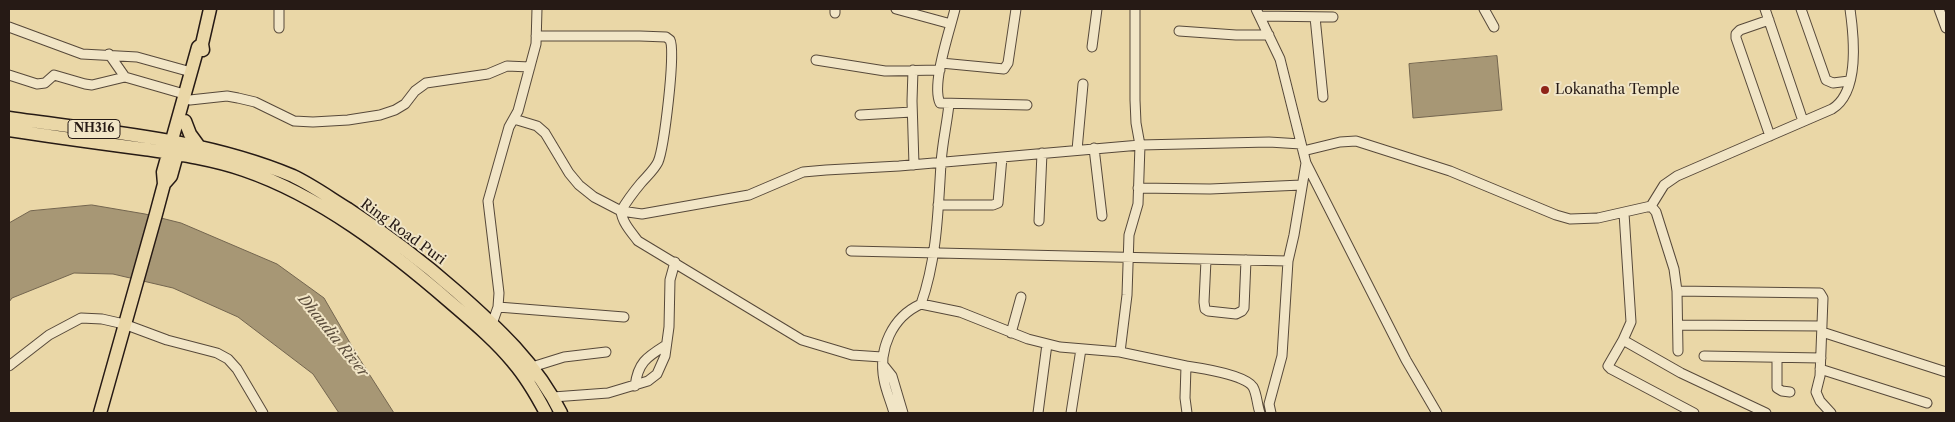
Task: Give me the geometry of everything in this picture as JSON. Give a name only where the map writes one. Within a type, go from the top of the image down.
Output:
[{"type":"highway","points":[[100,413],[187,97],[203,49],[202,44],[210,9]]},
{"type":"highway","points":[[187,97],[198,47],[202,44]]},
{"type":"highway","name":"NH316","points":[[9,118],[146,136],[174,147]]},
{"type":"highway","points":[[146,136],[181,119]]},
{"type":"highway","points":[[181,119],[198,145]]},
{"type":"highway","name":"NH316","points":[[9,130],[146,150],[174,147]]},
{"type":"highway","name":"Ring Road Puri","points":[[174,147],[198,145],[258,162],[295,177],[380,231],[434,272],[516,348],[553,397],[561,413]]},
{"type":"highway","name":"Ring Road Puri","points":[[174,147],[202,159],[244,170],[280,185],[325,210],[392,255],[463,314],[514,363],[546,413]]},
{"type":"highway","points":[[146,150],[165,179]]},
{"type":"highway","points":[[165,179],[202,159]]},
{"type":"street","points":[[279,9],[279,28]]},
{"type":"street","points":[[492,324],[498,307],[499,293],[488,201],[509,127],[518,111],[536,44],[537,9]]},
{"type":"street","points":[[896,9],[952,24]]},
{"type":"street","points":[[955,9],[940,66],[938,101],[949,104],[1027,105]]},
{"type":"street","points":[[816,60],[878,70],[913,70],[940,66],[1004,69],[1008,63],[1016,9]]},
{"type":"street","points":[[1092,47],[1097,9]]},
{"type":"street","points":[[1120,352],[1127,295],[1129,235],[1138,204],[1140,145],[1136,123],[1135,100],[1135,9]]},
{"type":"street","points":[[1484,9],[1494,27]]},
{"type":"street","points":[[1765,9],[1803,121]]},
{"type":"street","points":[[1801,9],[1826,80],[1833,83],[1849,81]]},
{"type":"street","points":[[1651,206],[1664,185],[1677,176],[1832,109],[1842,102],[1852,69],[1854,48],[1850,9]]},
{"type":"street","points":[[1939,9],[1946,28]]},
{"type":"street","points":[[1258,12],[1333,17]]},
{"type":"street","points":[[1258,12],[1280,59],[1306,163],[1406,360],[1437,413]]},
{"type":"street","points":[[1315,17],[1323,97]]},
{"type":"street","points":[[1769,20],[1740,30],[1736,34],[1736,38],[1770,136]]},
{"type":"street","points":[[9,27],[90,56],[109,54],[137,58],[191,72]]},
{"type":"street","points":[[1179,31],[1269,35]]},
{"type":"street","points":[[536,36],[666,37],[672,43],[671,74],[662,151],[653,170],[640,184],[621,211],[628,228],[638,241],[802,340],[852,355],[883,361],[892,376],[903,413]]},
{"type":"street","points":[[109,54],[125,77]]},
{"type":"street","points":[[9,74],[37,84],[45,83],[54,75],[92,85],[125,77],[187,97],[227,96],[238,98],[254,102],[294,121],[313,122],[348,120],[380,115],[395,110],[405,104],[415,91],[426,83],[488,74],[507,66],[530,67]]},
{"type":"street","points":[[913,70],[914,165]]},
{"type":"street","points":[[1077,150],[1083,84]]},
{"type":"street","points":[[921,304],[929,279],[934,253],[941,163],[949,104]]},
{"type":"street","points":[[860,115],[912,112]]},
{"type":"street","points":[[514,119],[537,126],[545,133],[569,173],[579,185],[594,197],[621,211],[642,214],[738,198],[803,172],[941,163],[1140,145],[1269,142],[1302,148],[1356,141],[1450,171],[1570,219],[1598,218],[1651,206]]},
{"type":"street","points":[[1094,148],[1102,216]]},
{"type":"street","points":[[1039,221],[1042,153]]},
{"type":"street","points":[[938,205],[993,205],[998,202],[1002,157]]},
{"type":"street","points":[[1270,413],[1269,404],[1282,356],[1288,261],[1306,163]]},
{"type":"street","points":[[1138,188],[1210,189],[1302,185]]},
{"type":"street","points":[[1651,206],[1656,212],[1674,269],[1677,292],[1678,351]]},
{"type":"street","points":[[1624,213],[1631,322],[1608,366],[1694,413]]},
{"type":"street","points":[[852,252],[1288,261]]},
{"type":"street","points":[[1206,260],[1205,309],[1236,314],[1242,312],[1244,308],[1246,260]]},
{"type":"street","points":[[553,397],[600,394],[635,386],[648,381],[658,374],[665,356],[669,327],[670,280],[675,262]]},
{"type":"street","points":[[1677,292],[1820,293],[1823,298],[1821,358],[1816,392],[1820,401],[1831,413]]},
{"type":"street","points":[[1011,333],[1021,297]]},
{"type":"street","points":[[894,413],[884,379],[883,361],[886,342],[896,323],[910,309],[921,304],[960,312],[1011,333],[1048,344],[1120,352],[1201,368],[1248,382],[1254,389],[1260,413]]},
{"type":"street","points":[[498,307],[624,316]]},
{"type":"street","points":[[9,366],[49,334],[81,318],[102,319],[124,324],[167,340],[218,353],[237,369],[263,413]]},
{"type":"street","points":[[1678,325],[1822,329],[1946,372]]},
{"type":"street","points":[[1623,340],[1681,373],[1766,413]]},
{"type":"street","points":[[1038,413],[1048,344]]},
{"type":"street","points":[[635,386],[636,374],[641,363],[646,357],[666,345]]},
{"type":"street","points":[[1071,413],[1081,349]]},
{"type":"street","points":[[532,367],[564,357],[606,352]]},
{"type":"street","points":[[1704,356],[1821,358]]},
{"type":"street","points":[[1777,358],[1777,388],[1790,392]]},
{"type":"street","points":[[1186,366],[1185,398],[1187,413]]},
{"type":"street","points":[[1820,369],[1927,403]]},
{"type":"water","points":[[1497,56],[1502,110],[1413,118],[1409,64]]},
{"type":"water","name":"Dhaudia River","points":[[92,205],[145,214],[181,223],[277,264],[324,298],[394,413],[339,413],[313,374],[238,317],[173,288],[113,274],[74,273],[12,298],[9,302],[9,223],[30,211]]},
{"type":"place","name":"Lokanatha Temple","points":[[1545,90]]}]
